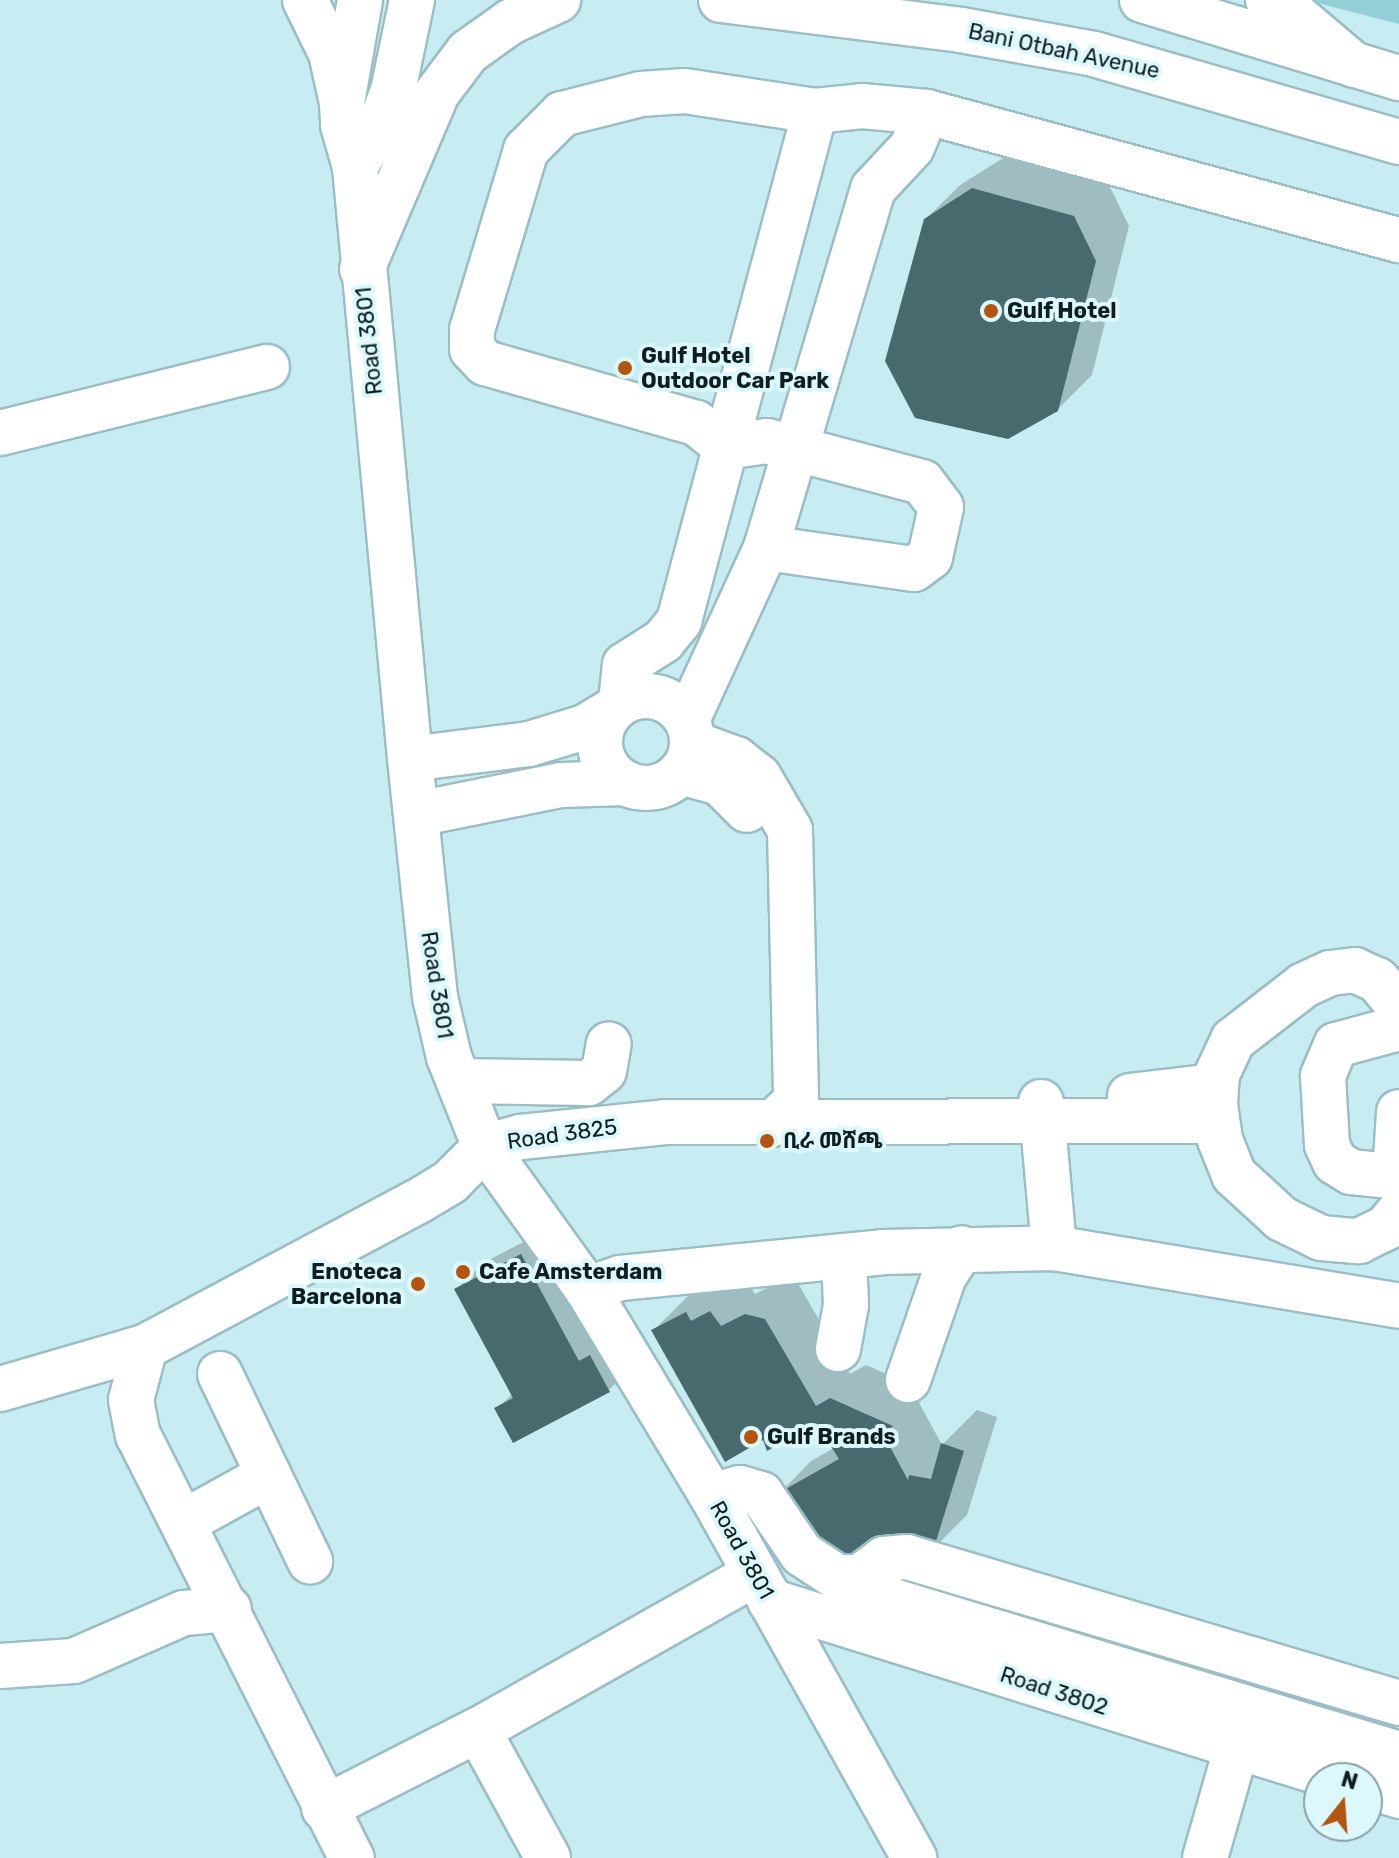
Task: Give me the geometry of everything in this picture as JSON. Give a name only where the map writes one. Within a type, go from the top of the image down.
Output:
[{"type":"street","name":"Road 3801","points":[[305,0],[331,53],[355,167],[362,269],[435,997],[472,1114],[587,1289],[712,1496],[914,1858]]},
{"type":"street","points":[[342,103],[360,0]]},
{"type":"street","points":[[355,167],[380,126],[393,91],[412,0]]},
{"type":"street","points":[[362,269],[437,93],[468,52],[510,22],[558,0]]},
{"type":"street","name":"Bani Otbah Avenue","points":[[721,0],[961,30],[1094,54],[1399,142]]},
{"type":"street","points":[[1142,0],[1399,78]]},
{"type":"street","points":[[1268,0],[1295,15],[1354,65]]},
{"type":"street","points":[[726,447],[696,423],[485,363],[472,349],[472,330],[526,150],[547,123],[577,108],[661,91],[828,109],[927,112],[1399,240]]},
{"type":"street","points":[[417,814],[561,785],[626,783],[655,787],[687,745],[766,548],[873,189],[870,153],[828,109]]},
{"type":"street","points":[[410,759],[529,744],[585,727],[614,680],[663,641],[679,621],[726,447],[828,109]]},
{"type":"street","points":[[873,189],[912,147],[927,112]]},
{"type":"street","points":[[0,433],[267,367]]},
{"type":"street","points":[[726,447],[752,440],[798,449],[932,489],[941,507],[934,547],[922,565],[904,571],[766,548]]},
{"type":"street","points":[[614,680],[658,697],[687,745],[736,759],[750,789],[790,830],[780,1109]]},
{"type":"street","points":[[614,680],[599,743],[612,774],[626,783]]},
{"type":"street","points":[[1399,1006],[1366,973],[1330,973],[1249,1023],[1225,1051],[1216,1103],[1226,1158],[1246,1191],[1302,1231],[1330,1240],[1359,1241],[1386,1228],[1398,1187],[1399,1112]]},
{"type":"street","points":[[1398,1187],[1351,1172],[1335,1162],[1327,1145],[1323,1076],[1336,1045],[1399,1028]]},
{"type":"street","points":[[472,1114],[589,1083],[604,1071],[609,1044]]},
{"type":"street","name":"Road 3825","points":[[0,1389],[145,1347],[417,1202],[450,1182],[472,1114],[565,1130],[664,1114],[780,1109],[1042,1112],[1216,1103]]},
{"type":"street","points":[[1042,1112],[1054,1248]]},
{"type":"street","points":[[908,1380],[944,1276],[962,1248]]},
{"type":"street","points":[[587,1289],[620,1278],[844,1256],[962,1248],[1054,1248],[1399,1306]]},
{"type":"street","points":[[838,1349],[846,1305],[844,1256]]},
{"type":"street","points":[[145,1347],[133,1381],[133,1417],[324,1808],[352,1858]]},
{"type":"street","points":[[220,1374],[310,1561]]},
{"type":"street","points":[[184,1522],[269,1475]]},
{"type":"street","points":[[712,1496],[740,1488],[761,1494],[802,1554],[853,1574],[877,1596],[1131,1666],[1399,1730]]},
{"type":"street","points":[[324,1808],[763,1587]]},
{"type":"street","name":"Road 3802","points":[[763,1587],[1131,1666],[1236,1749],[1303,1768]]},
{"type":"street","points":[[0,1666],[74,1661],[184,1613],[229,1609]]},
{"type":"street","points":[[1131,1666],[1399,1703]]},
{"type":"street","points":[[1131,1666],[1392,1784]]},
{"type":"street","points":[[478,1730],[548,1858]]},
{"type":"street","points":[[1205,1858],[1236,1749]]},
{"type":"shaded area","points":[[1306,0],[1399,0],[1399,24]]},
{"type":"building","name":"Gulf Hotel","points":[[972,188],[1074,216],[1096,261],[1058,411],[1008,439],[915,418],[885,361],[924,219]]},
{"type":"building","points":[[521,1254],[579,1361],[590,1355],[610,1392],[513,1443],[494,1408],[513,1398],[454,1289]]},
{"type":"building","name":"Gulf Brands","points":[[710,1311],[721,1326],[745,1314],[765,1319],[816,1406],[830,1398],[893,1426],[883,1434],[908,1480],[909,1475],[931,1479],[941,1443],[964,1451],[933,1551],[891,1538],[836,1559],[775,1495],[839,1459],[816,1423],[767,1451],[763,1440],[725,1462],[651,1330],[686,1312],[691,1321]]},
{"type":"place","name":"Gulf Hotel","points":[[991,311]]},
{"type":"place","name":"Gulf Hotel Outdoor Car Park","points":[[625,368]]},
{"type":"place","name":"ቢራ መሸጫ","points":[[767,1141]]},
{"type":"place","name":"Cafe Amsterdam","points":[[463,1272]]},
{"type":"place","name":"Enoteca Barcelona","points":[[418,1284]]},
{"type":"place","name":"Gulf Brands","points":[[751,1437]]}]
